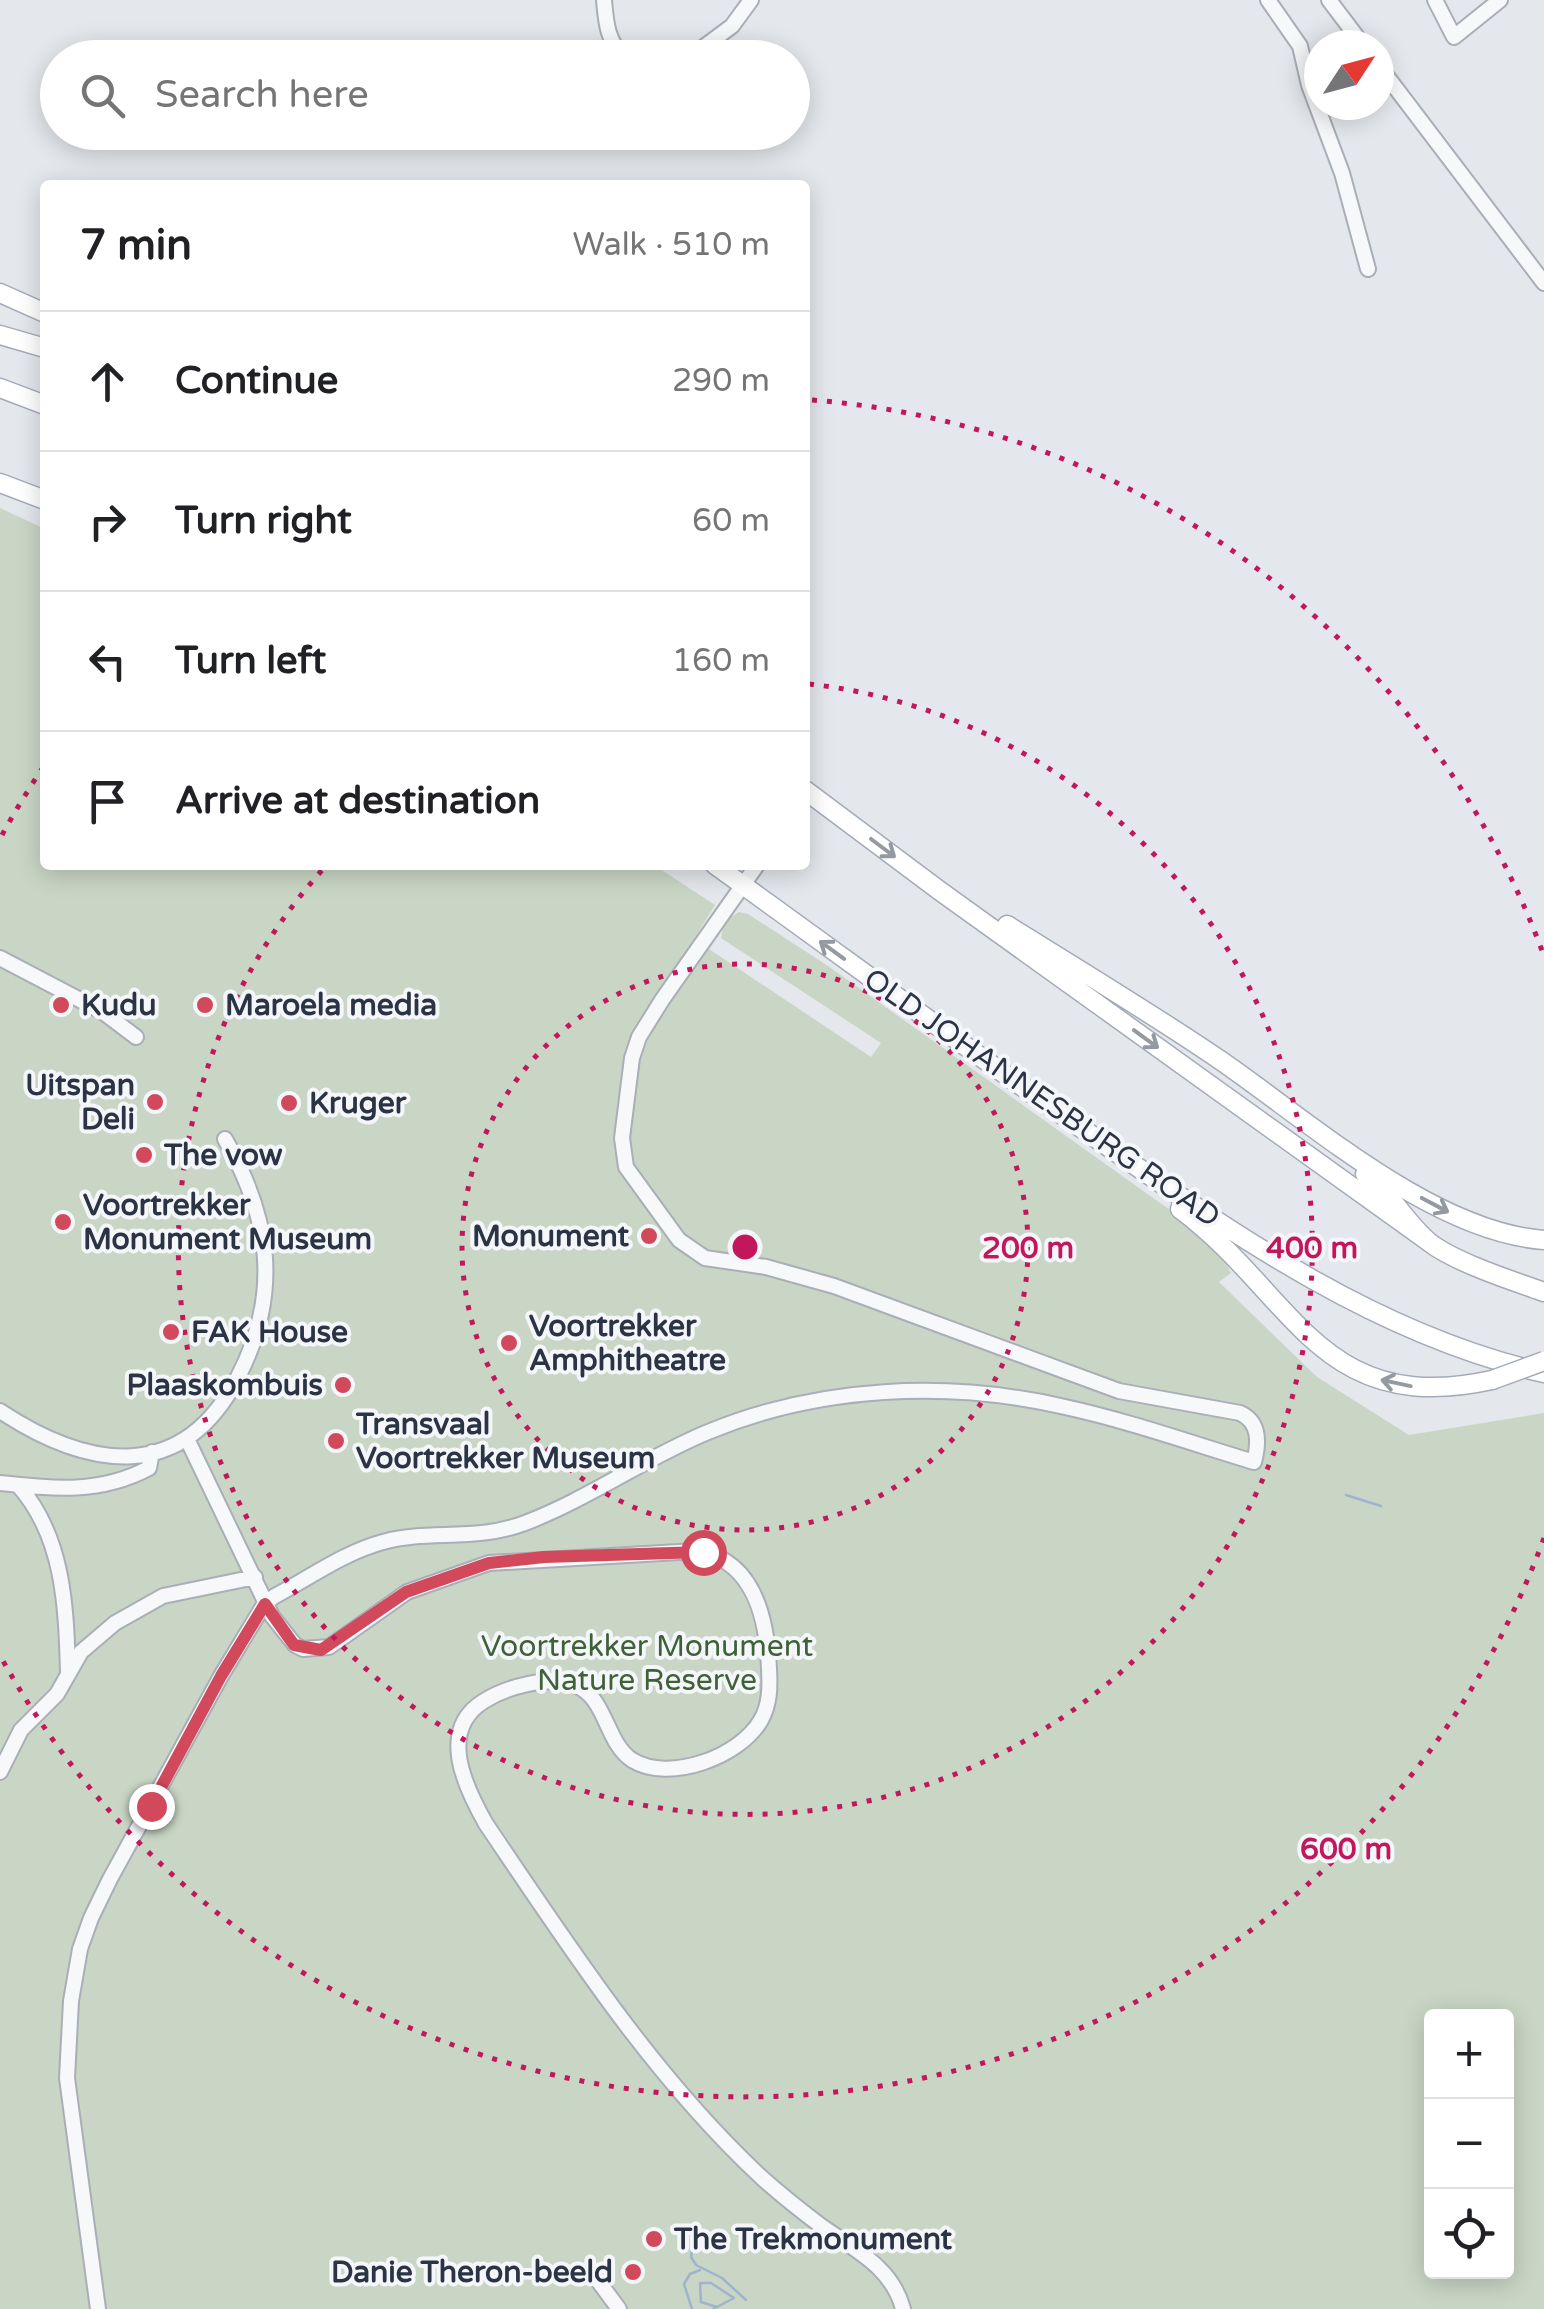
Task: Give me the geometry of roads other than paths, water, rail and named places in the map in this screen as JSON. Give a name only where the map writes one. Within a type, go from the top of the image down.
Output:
[{"type":"main road","points":[[0,293],[40,311]]},
{"type":"main road","points":[[0,335],[40,347]]},
{"type":"main road","points":[[0,388],[40,403]]},
{"type":"main road","points":[[0,483],[40,498]]},
{"type":"main road","points":[[810,796],[1429,1242],[1491,1273],[1544,1292]]},
{"type":"main road","name":"OLD JOHANNESBURG ROAD","points":[[722,870],[990,1066],[1196,1208],[1280,1260],[1378,1315],[1440,1342],[1544,1373]]},
{"type":"main road","points":[[940,891],[987,913],[1178,1034],[1426,1200],[1492,1230],[1544,1240]]},
{"type":"main road","points":[[1178,1034],[1383,1188],[1429,1242]]},
{"type":"main road","points":[[990,1066],[1213,1236],[1248,1268],[1303,1332],[1342,1362],[1387,1383],[1423,1389],[1492,1380],[1544,1361]]},
{"type":"street","points":[[604,0],[611,40]]},
{"type":"street","points":[[713,40],[732,26],[751,0]]},
{"type":"street","points":[[1268,0],[1300,46],[1368,268]]},
{"type":"street","points":[[1329,0],[1352,30]]},
{"type":"street","points":[[1435,0],[1454,37],[1500,0]]},
{"type":"street","points":[[1394,86],[1544,283]]},
{"type":"street","points":[[98,2309],[66,2078],[71,2002],[80,1949],[90,1918],[110,1879],[265,1604],[381,1542],[506,1530],[708,1432],[838,1396],[956,1392],[1048,1404],[1254,1462],[1255,1428],[1240,1413],[1120,1391],[848,1290],[766,1267],[705,1258],[679,1240],[626,1167],[622,1138],[632,1058],[639,1037],[662,1000],[754,870]]},
{"type":"street","points":[[1,959],[103,1012],[136,1038]]},
{"type":"street","points":[[0,1411],[44,1438],[80,1452],[122,1456],[188,1441],[216,1414],[251,1349],[264,1308],[266,1273],[250,1182],[226,1139]]},
{"type":"street","points":[[188,1441],[265,1604],[294,1645],[312,1651],[328,1647],[406,1592],[501,1560],[696,1550],[722,1558],[745,1578],[755,1594],[766,1639],[770,1690],[761,1720],[740,1743],[681,1766],[650,1767],[635,1762],[617,1746],[590,1695],[573,1684],[550,1682],[512,1689],[480,1703],[462,1727],[458,1756],[486,1824],[624,2025],[764,2179],[882,2269],[895,2287],[903,2309]]},
{"type":"street","points":[[0,1484],[95,1488],[149,1468],[152,1452]]},
{"type":"street","points":[[18,1485],[37,1507],[57,1557],[66,1606],[68,1673]]},
{"type":"street","points":[[0,1772],[21,1730],[57,1694],[90,1642],[114,1623],[150,1602],[255,1577]]},
{"type":"street","points":[[596,2278],[619,2309]]},
{"type":"waterway","points":[[1346,1495],[1381,1506]]},
{"type":"waterway","points":[[693,2244],[691,2257],[696,2265],[722,2278],[746,2300]]},
{"type":"waterway","points":[[692,2309],[684,2284],[690,2274],[700,2270]]},
{"type":"waterway","points":[[713,2309],[734,2298],[711,2283],[700,2283],[701,2302],[717,2307]]},
{"type":"place","name":"Kudu","points":[[61,1005]]},
{"type":"place","name":"Maroela media","points":[[205,1005]]},
{"type":"place","name":"Uitspan Deli","points":[[155,1102]]},
{"type":"place","name":"Kruger","points":[[289,1103]]},
{"type":"place","name":"The vow","points":[[144,1155]]},
{"type":"place","name":"Voortrekker Monument Museum","points":[[63,1222]]},
{"type":"place","name":"Monument","points":[[649,1236]]},
{"type":"place","name":"FAK House","points":[[171,1332]]},
{"type":"place","name":"Voortrekker Amphitheatre","points":[[509,1343]]},
{"type":"place","name":"Plaaskombuis","points":[[343,1385]]},
{"type":"place","name":"Transvaal Voortrekker Museum","points":[[336,1441]]},
{"type":"place","name":"The Trekmonument","points":[[654,2239]]},
{"type":"place","name":"Danie Theron-beeld","points":[[633,2272]]},
{"type":"park label","name":"Voortrekker Monument Nature Reserve","points":[[647,1663]]}]
